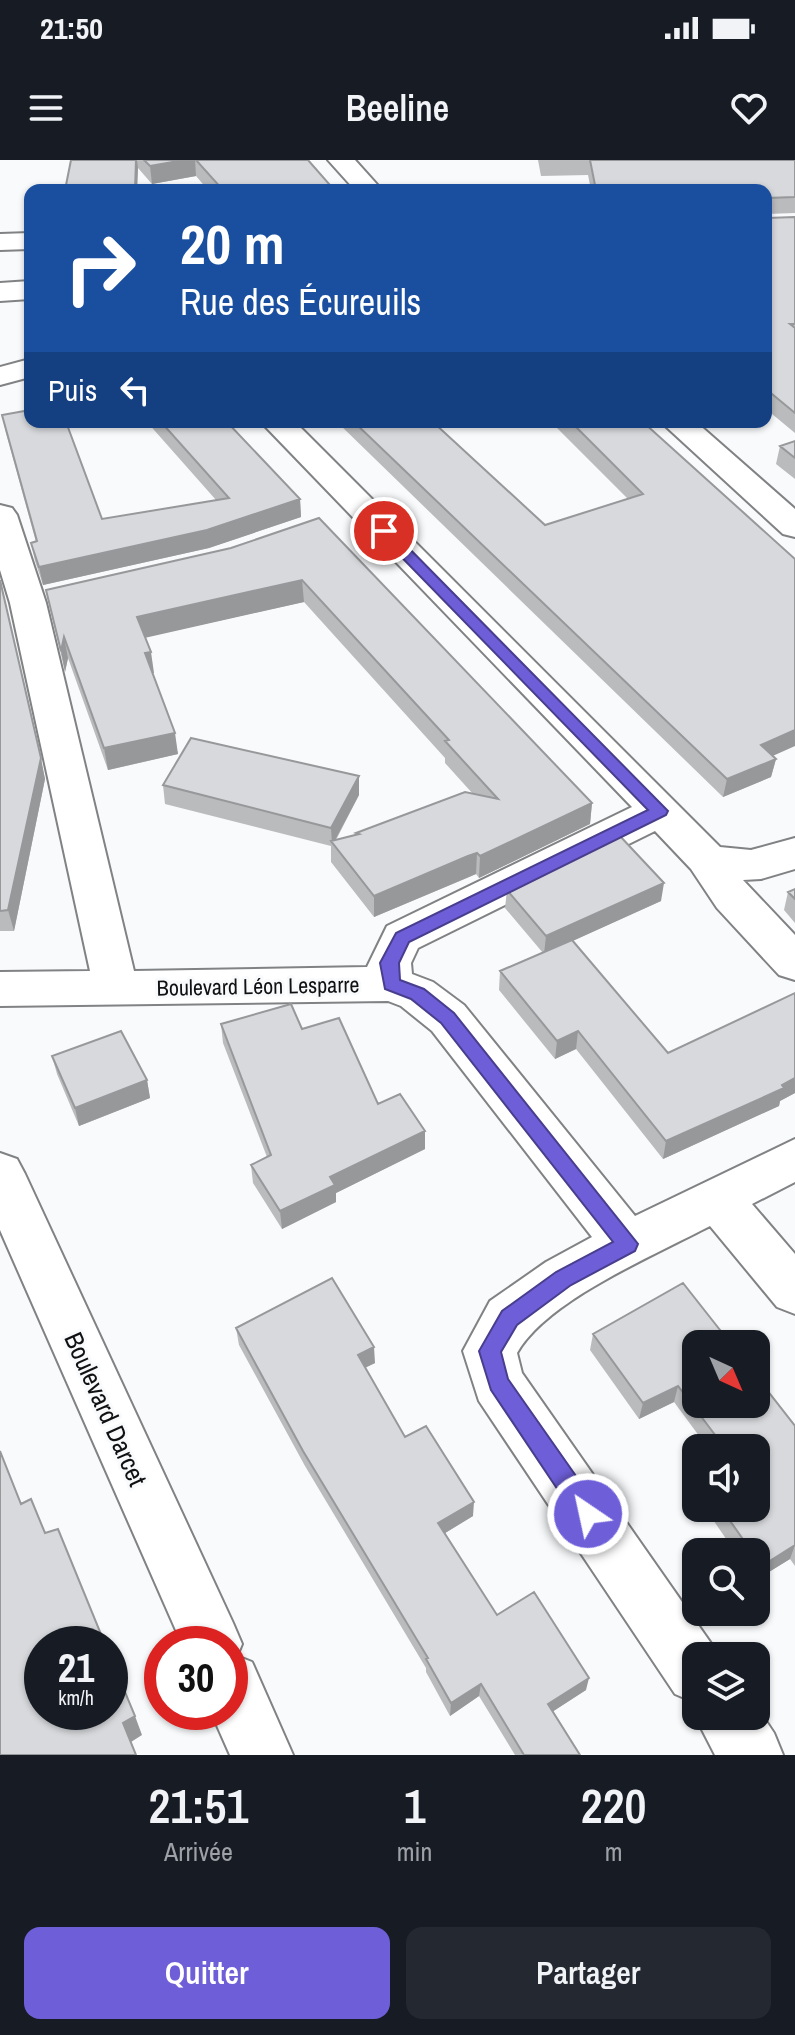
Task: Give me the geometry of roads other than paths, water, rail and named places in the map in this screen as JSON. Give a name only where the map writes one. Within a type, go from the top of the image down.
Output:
[{"type":"street","points":[[341,160],[363,184]]},
{"type":"street","points":[[0,242],[24,241]]},
{"type":"street","points":[[0,292],[24,290]]},
{"type":"street","points":[[0,376],[24,370]]},
{"type":"street","points":[[282,428],[349,514],[660,811],[706,858],[732,897],[795,963]]},
{"type":"street","points":[[684,428],[795,527]]},
{"type":"street","points":[[0,989],[116,988],[43,599],[3,536]]},
{"type":"street","points":[[391,984],[389,963],[402,937],[660,811]]},
{"type":"street","points":[[706,858],[734,866],[760,867],[795,853]]},
{"type":"street","name":"Boulevard Léon Lesparre","points":[[116,988],[391,984],[417,994],[448,1018],[627,1244]]},
{"type":"street","points":[[682,1652],[498,1383],[490,1351],[509,1318],[564,1278],[795,1159]]},
{"type":"street","name":"Boulevard Darcet","points":[[0,1174],[204,1626]]},
{"type":"street","points":[[717,1199],[795,1291]]},
{"type":"street","points":[[248,1724],[262,1755]]},
{"type":"street","points":[[735,1730],[752,1755]]}]
